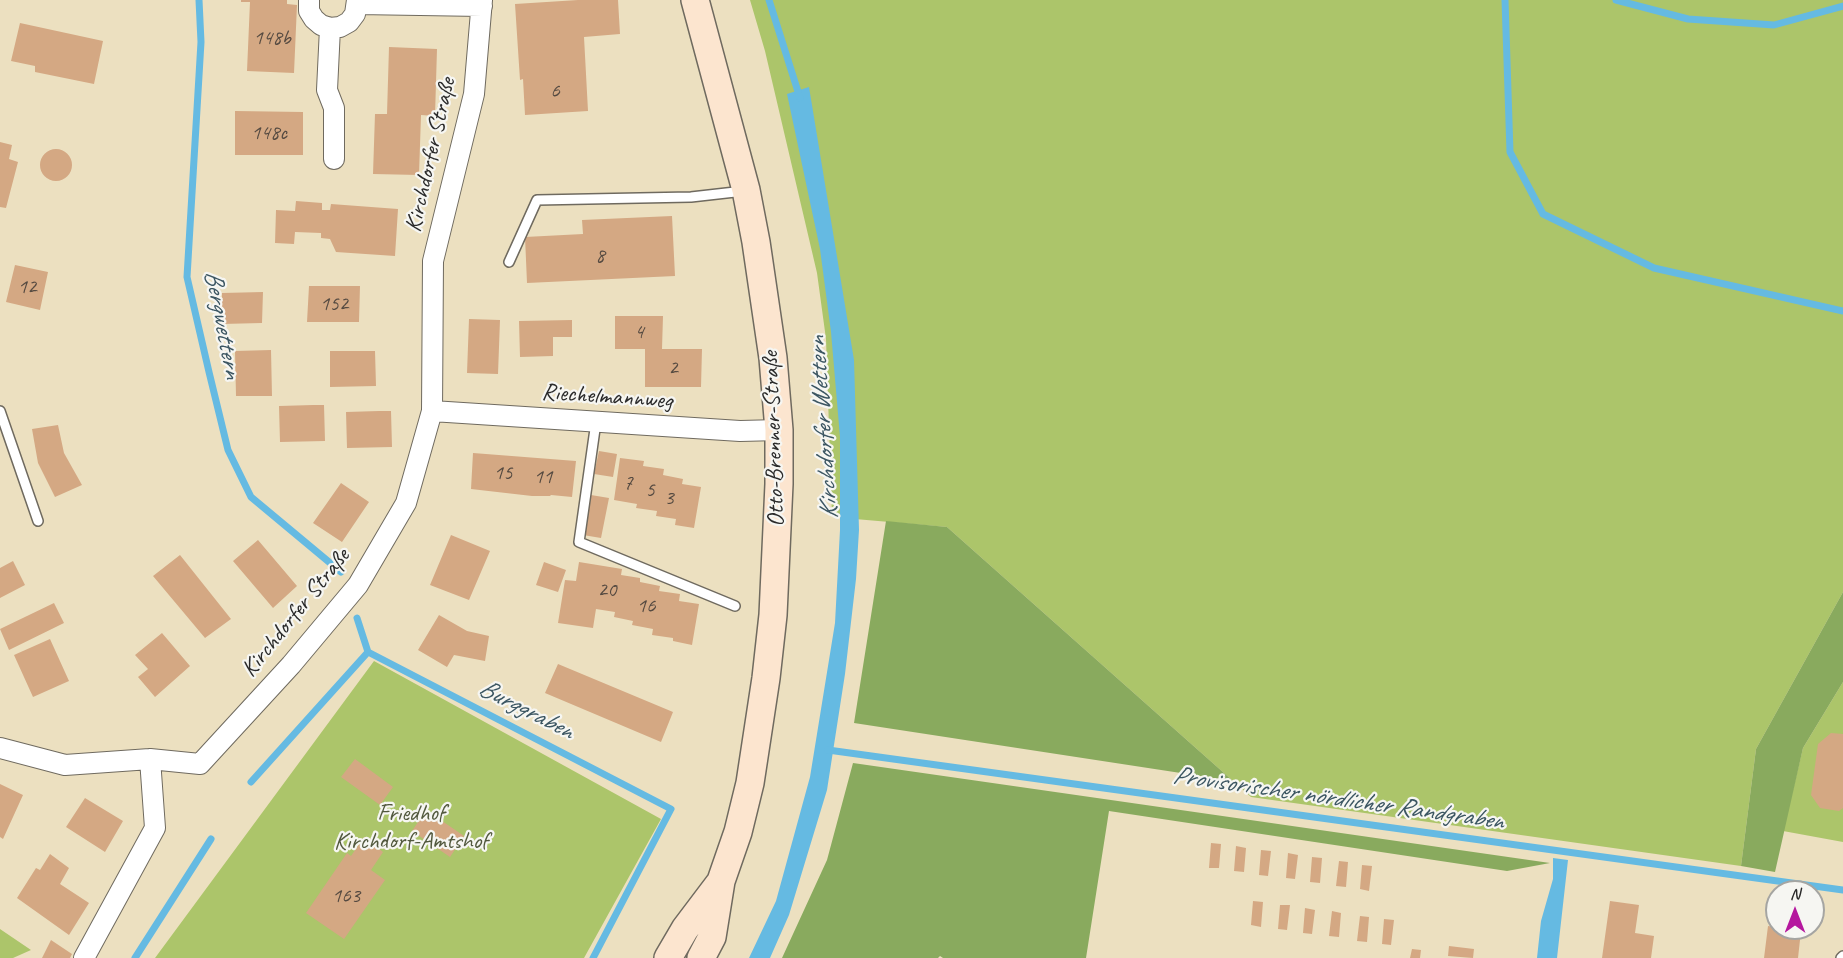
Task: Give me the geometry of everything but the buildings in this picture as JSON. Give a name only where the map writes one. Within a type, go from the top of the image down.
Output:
[{"type":"main road","name":"Otto-Brenner-Straße","points":[[695,0],[747,190],[768,315],[779,430],[777,556],[766,678],[750,783],[738,832],[721,881],[712,937],[701,958]]},
{"type":"main road","name":"Otto-Brenner-Straße","points":[[668,958],[685,928],[721,881]]},
{"type":"street","points":[[309,0],[309,11],[314,19],[330,28],[327,90],[334,108],[334,159]]},
{"type":"street","name":"Kirchdorfer Straße","points":[[150,759],[200,764],[291,665],[358,585],[406,503],[432,411],[433,261],[474,94],[482,3],[357,2],[355,14],[349,22],[340,27],[330,28]]},
{"type":"street","name":"Riechelmannweg","points":[[432,411],[740,431],[779,430]]},
{"type":"street","points":[[0,748],[65,765],[150,759],[155,828],[84,958]]},
{"type":"lane","points":[[509,262],[537,200],[691,197],[747,190]]},
{"type":"lane","points":[[0,411],[38,521]]},
{"type":"lane","points":[[596,422],[579,542],[735,606]]},
{"type":"green space","points":[[750,0],[1843,0],[1843,592],[1756,749],[1741,866],[1251,797],[947,527],[832,517],[826,339],[817,273],[765,51]]},
{"type":"green space","points":[[886,521],[947,527],[1233,781],[854,723]]},
{"type":"green space","points":[[1843,592],[1843,682],[1803,748],[1775,872],[1741,866],[1756,749]]},
{"type":"green space","name":"Friedhof Kirchdorf-Amtshof","points":[[374,661],[661,819],[584,958],[155,958]]},
{"type":"green space","points":[[1843,682],[1843,842],[1783,831],[1803,748]]},
{"type":"green space","points":[[853,763],[1550,863],[1507,871],[1109,811],[1086,958],[943,958],[940,956],[938,958],[782,958],[827,860]]},
{"type":"green space","points":[[0,929],[31,950],[13,958],[0,958]]},
{"type":"water","points":[[809,87],[854,360],[859,530],[856,579],[845,674],[827,790],[789,915],[770,958],[749,958],[776,901],[810,777],[835,623],[840,530],[840,437],[831,332],[820,249],[787,94]]},
{"type":"water","points":[[1553,858],[1568,860],[1557,958],[1537,958],[1541,921],[1553,879]]},
{"type":"waterway","name":"Bergwettern","points":[[199,0],[201,42],[187,277],[228,450],[251,497],[341,572]]},
{"type":"waterway","name":"Kirchdorfer Wettern","points":[[769,0],[800,98]]},
{"type":"waterway","points":[[1505,0],[1510,152],[1543,214],[1654,268],[1843,311]]},
{"type":"waterway","points":[[1616,0],[1688,19],[1774,25],[1843,6]]},
{"type":"waterway","name":"Bergwettern","points":[[357,618],[368,652]]},
{"type":"waterway","name":"Burggraben","points":[[368,652],[671,809],[593,958]]},
{"type":"waterway","name":"Burggraben","points":[[251,782],[368,652]]},
{"type":"waterway","name":"Provisorischer nördlicher Randgraben","points":[[828,750],[1843,890]]},
{"type":"waterway","name":"Burggraben","points":[[135,958],[211,839]]}]
